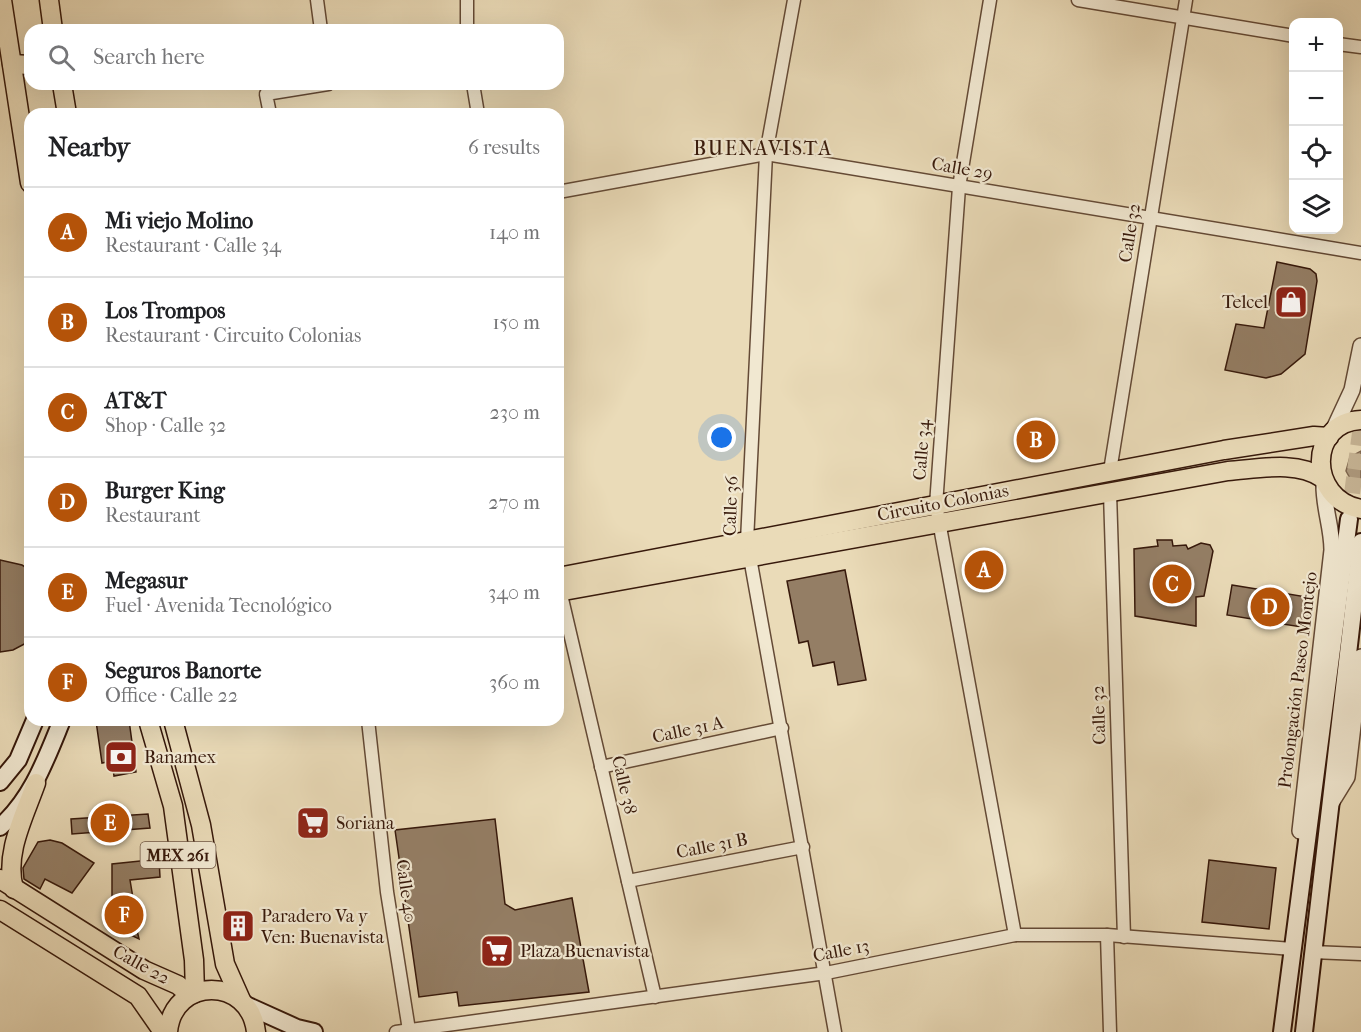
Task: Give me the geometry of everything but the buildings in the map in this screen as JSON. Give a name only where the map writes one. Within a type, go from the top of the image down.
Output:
[{"type":"main road","points":[[2,0],[24,119]]},
{"type":"main road","points":[[36,0],[40,24]]},
{"type":"main road","points":[[49,0],[52,24]]},
{"type":"main road","points":[[63,90],[66,108]]},
{"type":"main road","points":[[1355,514],[1340,502],[1323,480],[1321,457],[1330,435],[1343,425],[1361,420]]},
{"type":"main road","name":"Circuito Colonias","points":[[564,585],[937,514],[1110,471],[1235,448],[1330,435]]},
{"type":"main road","name":"Circuito Colonias","points":[[937,514],[1110,493],[1220,472],[1279,467],[1313,471],[1323,480]]},
{"type":"main road","name":"Prolongación Paseo Montejo","points":[[1282,1032],[1301,883],[1355,514]]},
{"type":"main road","points":[[1304,1032],[1328,808],[1361,542]]},
{"type":"main road","points":[[0,782],[18,760],[32,726]]},
{"type":"main road","points":[[7,884],[11,858],[36,783],[60,726]]},
{"type":"main road","name":"MEX 261","points":[[150,726],[173,806],[194,960],[193,994]]},
{"type":"main road","name":"MEX 261","points":[[174,726],[201,825],[225,964],[243,1003]]},
{"type":"main road","points":[[0,827],[10,819],[36,783]]},
{"type":"main road","name":"Calle 22","points":[[7,884],[144,970],[193,994]]},
{"type":"main road","name":"Calle 22","points":[[0,910],[138,996],[163,1032]]},
{"type":"main road","points":[[168,1032],[173,1012],[193,994],[219,990],[297,1028],[314,1032]]},
{"type":"main road","points":[[243,1003],[253,1018],[256,1032]]},
{"type":"street","points":[[316,0],[320,24]]},
{"type":"street","points":[[467,24],[468,0]]},
{"type":"street","name":"Calle 36","points":[[794,0],[766,154],[749,550],[835,1032]]},
{"type":"street","name":"Calle 34","points":[[990,0],[959,187],[937,514],[1016,935]]},
{"type":"street","points":[[1078,0],[1289,35]]},
{"type":"street","name":"Calle 32","points":[[1110,471],[1186,0]]},
{"type":"street","points":[[1343,45],[1361,47]]},
{"type":"street","points":[[269,108],[266,94],[291,90]]},
{"type":"street","points":[[474,90],[477,108]]},
{"type":"street","name":"Calle 29","points":[[564,191],[766,154],[1361,252]]},
{"type":"street","points":[[1330,435],[1352,390],[1361,346]]},
{"type":"street","name":"Prolongación Paseo Montejo","points":[[1301,883],[1300,838],[1332,550],[1332,538],[1323,497],[1323,480]]},
{"type":"street","name":"Calle 32","points":[[1110,493],[1124,937]]},
{"type":"street","name":"Calle 38","points":[[564,611],[655,996]]},
{"type":"street","points":[[1328,808],[1347,777],[1361,657]]},
{"type":"street","name":"Calle 40","points":[[369,726],[403,1031]]},
{"type":"street","name":"Calle 31 A","points":[[601,767],[782,728]]},
{"type":"street","name":"Calle 31 B","points":[[628,881],[803,847]]},
{"type":"street","name":"Calle 13","points":[[403,1031],[471,1027],[655,996],[826,974],[1016,935],[1107,935],[1292,948]]},
{"type":"street","points":[[1107,935],[1110,1032]]},
{"type":"street","points":[[1312,952],[1361,954]]},
{"type":"shaded area","points":[[1361,451],[1361,485],[1351,480],[1346,471],[1350,457]]},
{"type":"tunnel","points":[[1349,517],[1361,425]]},
{"type":"place","name":"Telcel","points":[[1291,302]]},
{"type":"place","name":"Los Trompos","points":[[1036,440]]},
{"type":"place","name":"Mi viejo Molino","points":[[984,570]]},
{"type":"place","name":"AT&T","points":[[1172,584]]},
{"type":"place","name":"Burger King","points":[[1270,607]]},
{"type":"place","name":"Banamex","points":[[121,757]]},
{"type":"place","name":"Megasur","points":[[110,823]]},
{"type":"place","name":"Soriana","points":[[313,823]]},
{"type":"place","name":"Seguros Banorte","points":[[124,915]]},
{"type":"place","name":"Paradero Va y Ven: Buenavista","points":[[238,926]]},
{"type":"place","name":"Plaza Buenavista","points":[[497,951]]},
{"type":"district","name":"BUENAVISTA","points":[[763,148]]}]
